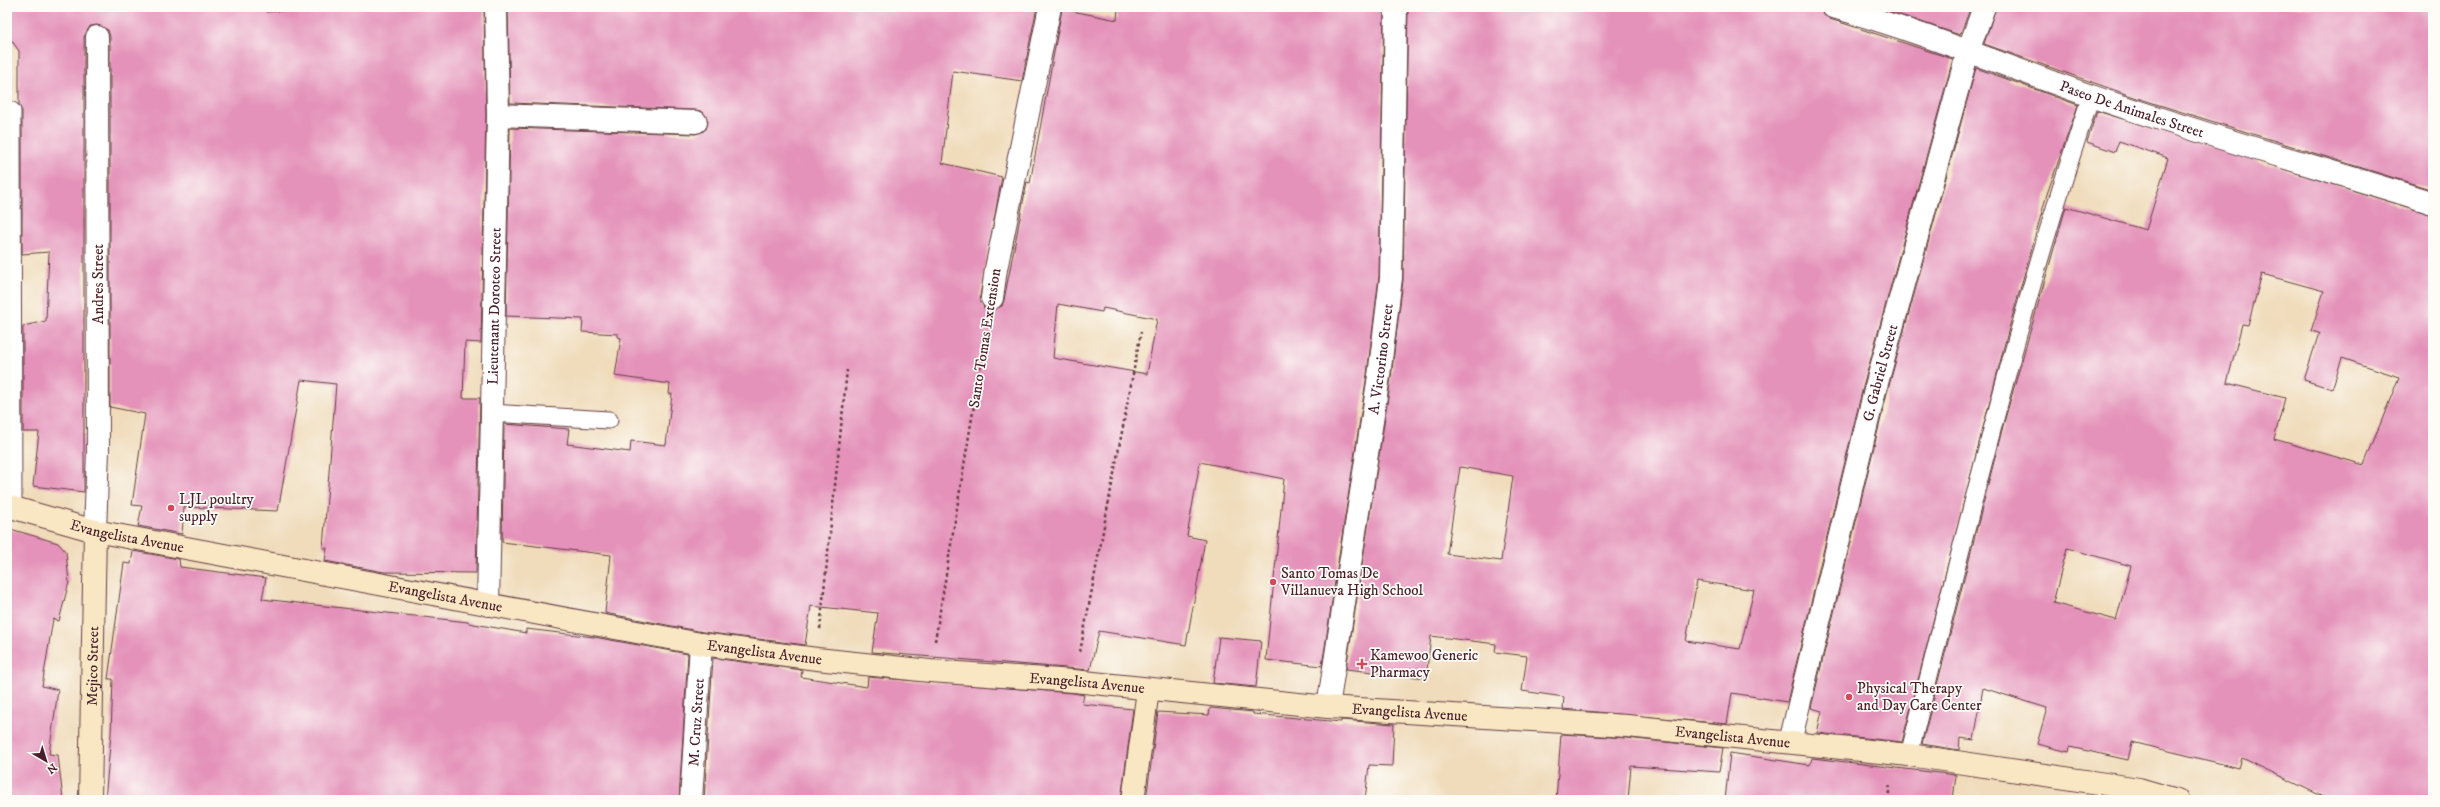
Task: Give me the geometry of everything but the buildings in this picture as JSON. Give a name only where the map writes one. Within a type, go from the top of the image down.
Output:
[{"type":"street","name":"Lieutenant Doroteo Street","points":[[488,605],[498,115],[496,7]]},
{"type":"street","name":"Santo Tomas Extension","points":[[992,298],[996,269],[1050,7]]},
{"type":"street","name":"A. Victorino Street","points":[[1328,707],[1379,376],[1391,278],[1396,7]]},
{"type":"street","name":"Paseo De Animales Street","points":[[1833,7],[1968,51],[2091,96],[2298,164],[2433,203]]},
{"type":"street","name":"G. Gabriel Street","points":[[1790,742],[1875,390],[1968,51],[1984,7]]},
{"type":"street","name":"Andres Street","points":[[95,531],[98,451],[97,37]]},
{"type":"street","points":[[498,115],[696,122]]},
{"type":"street","name":"Evangelista Avenue","points":[[10,507],[95,531],[701,644],[817,659],[930,671],[1074,681],[1148,690],[1328,707],[1627,726],[1790,742],[1908,755],[2139,789],[2177,800]]},
{"type":"street","name":"Mejico Street","points":[[90,800],[95,531]]},
{"type":"street","name":"M. Cruz Street","points":[[691,800],[701,644]]},
{"type":"street","points":[[1133,800],[1148,690]]},
{"type":"lane","points":[[1908,755],[1988,441],[2037,266],[2091,96]]},
{"type":"lane","points":[[10,507],[12,111]]},
{"type":"lane","points":[[491,413],[609,420]]},
{"type":"path","name":"Santo Tomas Extension","points":[[930,671],[992,298]]},
{"type":"path","points":[[1074,681],[1141,332]]},
{"type":"path","points":[[817,659],[847,370]]},
{"type":"place","name":"LJL poultry supply","points":[[171,508]]},
{"type":"place","name":"Santo Tomas De Villanueva High School","points":[[1273,582]]},
{"type":"place","name":"Kamewoo Generic Pharmacy","points":[[1362,664]]},
{"type":"place","name":"Physical Therapy and Day Care Center","points":[[1849,697]]}]
